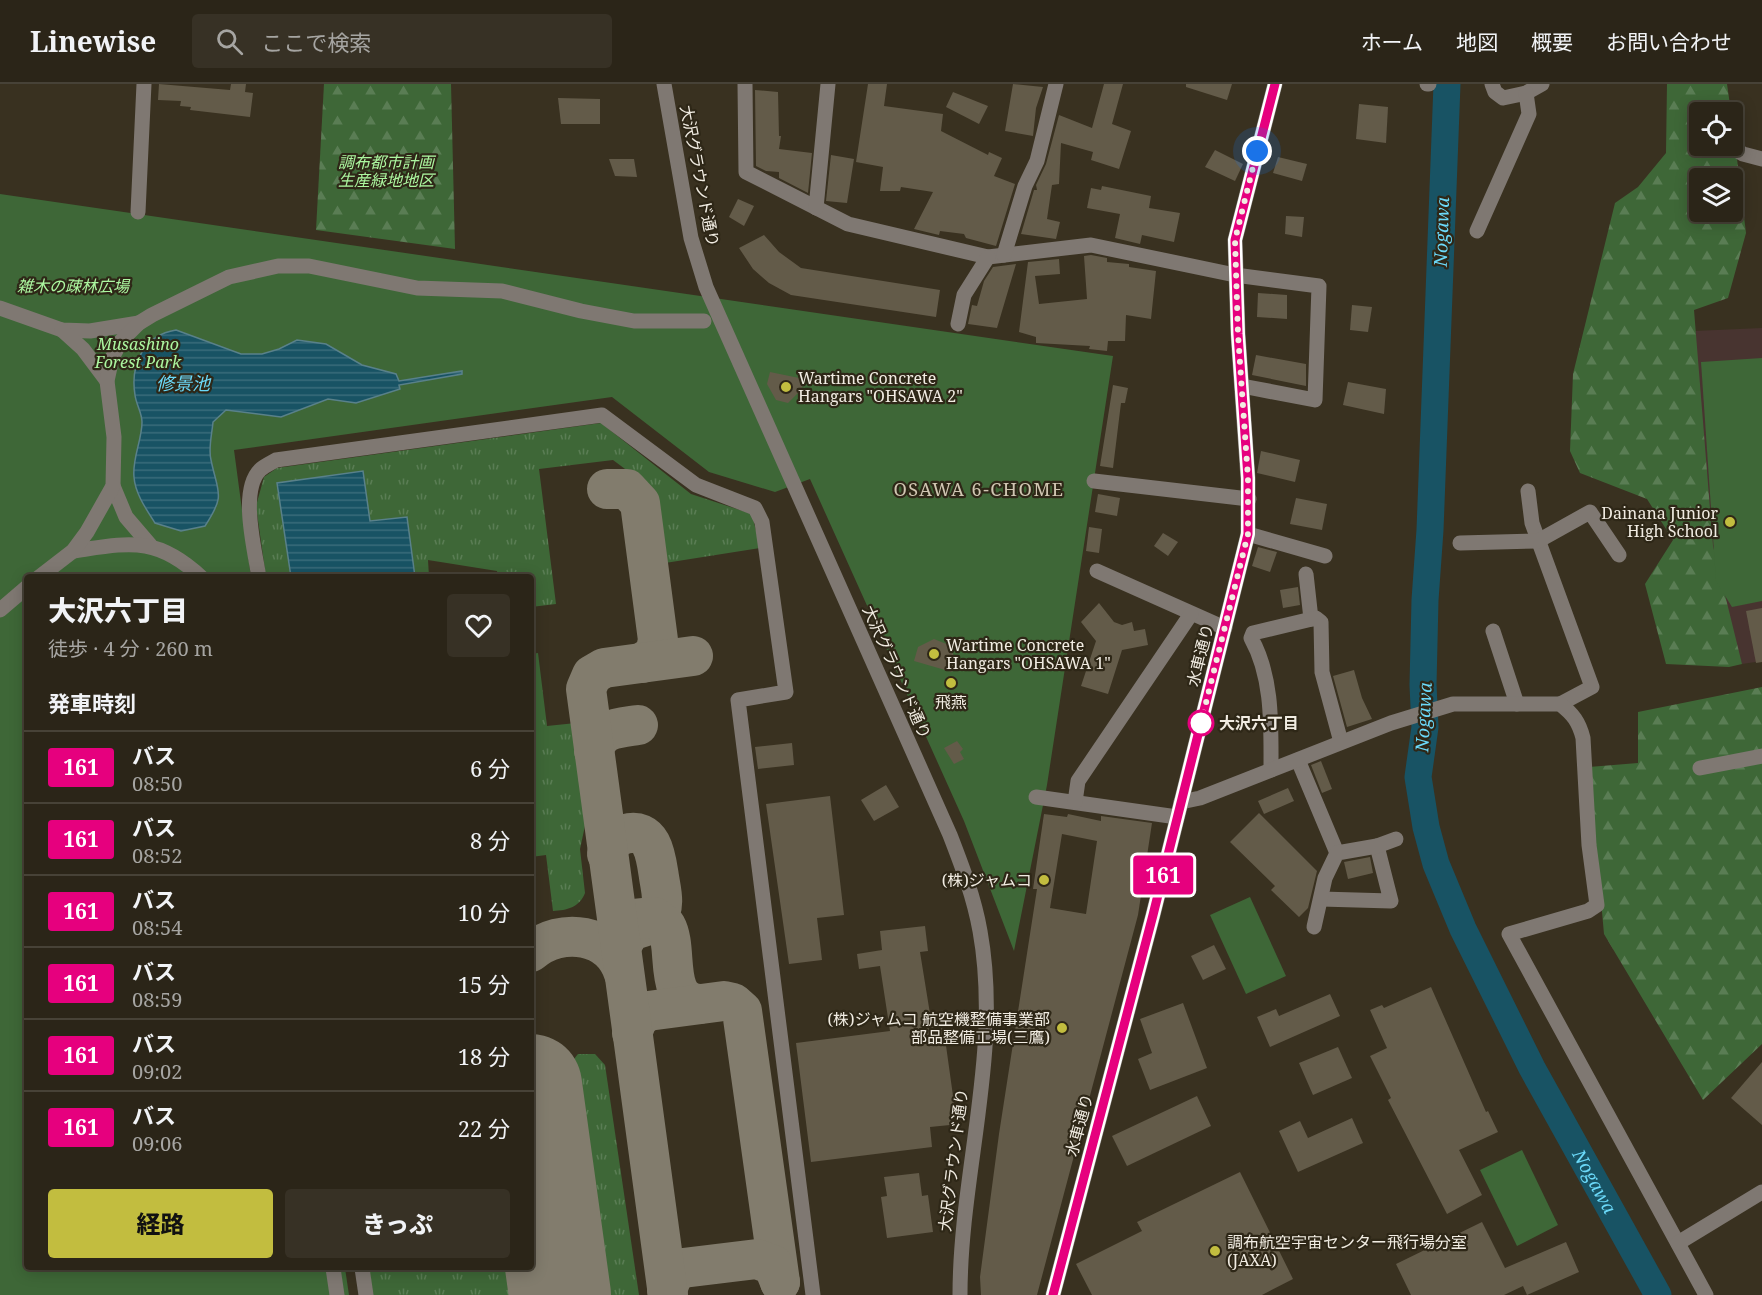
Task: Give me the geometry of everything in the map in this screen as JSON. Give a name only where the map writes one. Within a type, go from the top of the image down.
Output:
[{"type":"street","points":[[138,212],[144,84]]},
{"type":"street","name":"大沢グラウンド通り","points":[[664,84],[691,238],[710,296],[950,835],[969,886],[978,920],[987,996],[986,1048],[960,1247],[960,1295]]},
{"type":"street","points":[[745,84],[747,172],[848,224],[988,257],[1091,245],[1235,275],[1319,286],[1315,400],[1242,387]]},
{"type":"street","points":[[816,208],[828,84]]},
{"type":"street","points":[[1004,255],[1025,186],[1037,161],[1056,84]]},
{"type":"street","name":"水車通り","points":[[1053,1295],[1248,534],[1249,499],[1235,275],[1239,218],[1275,84]]},
{"type":"street","points":[[1492,84],[1495,92],[1503,98],[1526,93],[1542,84]]},
{"type":"street","points":[[1477,231],[1529,114],[1526,93]]},
{"type":"street","points":[[1743,154],[1762,159]]},
{"type":"street","points":[[958,324],[964,296],[988,257]]},
{"type":"street","points":[[0,308],[62,330],[90,331],[139,323],[229,277],[257,269],[296,265],[327,268],[417,288],[502,291],[602,316],[634,321],[704,321]]},
{"type":"street","points":[[43,574],[73,551],[87,532],[112,486],[114,437],[107,381],[112,358],[117,348],[139,323]]},
{"type":"street","points":[[62,330],[84,348],[107,381]]},
{"type":"street","points":[[258,574],[250,511],[252,481],[260,469],[276,460],[602,414],[696,485],[755,508],[762,522],[786,692],[738,700],[813,1295]]},
{"type":"street","points":[[1094,481],[1249,499]]},
{"type":"street","points":[[112,486],[126,517],[150,545]]},
{"type":"street","points":[[1181,802],[1200,798],[1397,721],[1444,707],[1471,703],[1560,704],[1592,687],[1532,523],[1528,491]]},
{"type":"street","points":[[1460,543],[1538,541],[1590,512],[1619,555]]},
{"type":"street","points":[[1248,534],[1324,556]]},
{"type":"street","points":[[73,551],[126,543],[150,545],[176,558],[197,574]]},
{"type":"street","points":[[1097,571],[1225,628]]},
{"type":"street","points":[[1306,574],[1311,619]]},
{"type":"street","points":[[0,610],[24,590]]},
{"type":"street","points":[[1075,802],[1078,782],[1191,614]]},
{"type":"street","points":[[1270,771],[1271,720],[1262,657],[1251,638],[1253,633],[1316,618],[1321,622],[1322,672],[1341,742]]},
{"type":"street","points":[[1493,631],[1518,704]]},
{"type":"street","points":[[1560,704],[1580,723],[1583,738],[1589,845],[1597,906],[1588,911],[1509,934],[1706,1295]]},
{"type":"street","points":[[1700,768],[1762,756]]},
{"type":"street","points":[[1298,760],[1337,853],[1325,878],[1314,927]]},
{"type":"street","points":[[1036,797],[1177,817]]},
{"type":"street","points":[[1337,853],[1377,846],[1396,839]]},
{"type":"street","points":[[1321,899],[1391,901],[1377,846]]},
{"type":"street","points":[[1678,1243],[1762,1192]]},
{"type":"street","points":[[333,1270],[337,1295]]},
{"type":"street","points":[[362,1270],[366,1295]]},
{"type":"shaded area","name":"Dainana Junior High School","points":[[1762,328],[1762,661],[1742,664],[1701,558],[1694,331]]},
{"type":"green space","name":"調布都市計画 生産緑地地区","points":[[324,84],[451,84],[455,249],[316,230]]},
{"type":"green space","points":[[1667,84],[1727,84],[1730,102],[1689,102],[1689,156],[1737,156],[1738,168],[1689,168],[1689,222],[1743,222],[1743,208],[1746,233],[1728,298],[1694,310],[1713,546],[1742,664],[1729,667],[1666,664],[1645,584],[1673,540],[1647,499],[1580,473],[1570,451],[1573,374],[1615,203],[1638,187],[1666,153]]},
{"type":"green space","name":"Musashino Forest Park","points":[[0,194],[1113,356],[1047,785],[1014,951],[964,821],[810,479],[775,492],[709,472],[612,397],[234,450],[251,574],[24,574],[24,1270],[345,1270],[349,1295],[0,1295]]},
{"type":"green space","name":"Dainana Junior High School","points":[[1762,358],[1762,601],[1732,607],[1716,581],[1701,362]]},
{"type":"green space","points":[[601,423],[691,494],[752,514],[760,548],[665,563],[656,492],[613,460],[539,469],[556,604],[534,607],[534,574],[498,574],[497,571],[428,560],[429,574],[266,574],[256,506],[264,477],[277,468]]},
{"type":"green space","points":[[538,653],[547,726],[576,723],[586,821],[580,849],[585,893],[572,907],[553,911],[546,855],[534,857],[534,654]]},
{"type":"green space","points":[[1762,687],[1762,1044],[1703,1100],[1604,934],[1589,767],[1638,763],[1638,712]]},
{"type":"green space","points":[[1250,897],[1286,976],[1246,994],[1210,915]]},
{"type":"green space","points":[[578,1054],[595,1054],[605,1065],[639,1295],[602,1295],[570,1064]]},
{"type":"green space","points":[[1522,1150],[1558,1225],[1517,1246],[1480,1170]]},
{"type":"green space","points":[[367,1270],[509,1270],[513,1295],[371,1295]]},
{"type":"water","name":"修景池","points":[[176,330],[241,354],[262,354],[297,340],[326,344],[362,365],[396,374],[399,381],[462,371],[462,374],[399,385],[400,389],[356,403],[328,399],[281,417],[226,410],[213,422],[210,441],[210,456],[218,487],[216,507],[205,526],[181,531],[155,523],[139,495],[134,470],[142,422],[134,384],[137,362],[155,338]]},
{"type":"water","points":[[363,471],[370,521],[407,517],[415,574],[291,574],[277,483]]},
{"type":"building","points":[[159,84],[230,90],[231,84],[246,84],[245,92],[253,93],[250,117],[190,110],[191,107],[180,106],[181,101],[158,100]]},
{"type":"building","points":[[868,84],[887,84],[884,106],[943,114],[941,131],[988,155],[989,152],[1002,158],[994,176],[1015,184],[996,246],[966,238],[964,234],[940,231],[939,235],[914,229],[933,192],[901,187],[900,191],[880,191],[883,167],[856,162]]},
{"type":"building","points":[[1013,84],[1043,87],[1036,108],[1033,136],[1005,131]]},
{"type":"building","points":[[1104,84],[1123,84],[1112,124],[1131,131],[1119,169],[1091,160],[1093,152],[1061,143],[1059,184],[1052,185],[1047,219],[1060,222],[1056,239],[1021,234],[1034,190],[1037,190],[1036,185],[1046,164],[1059,115],[1092,128]]},
{"type":"building","points":[[1186,84],[1232,84],[1227,100],[1186,87]]},
{"type":"building","points":[[755,90],[778,92],[779,136],[781,136],[779,149],[812,153],[808,193],[779,178],[779,172],[766,171],[756,166]]},
{"type":"building","points":[[953,92],[988,106],[979,124],[946,107]]},
{"type":"building","points":[[558,98],[600,99],[600,124],[561,124]]},
{"type":"building","points":[[1359,104],[1388,107],[1386,143],[1356,139]]},
{"type":"building","points":[[1215,150],[1243,164],[1235,181],[1205,167]]},
{"type":"building","points":[[831,155],[854,159],[847,203],[826,201]]},
{"type":"building","points":[[1278,157],[1307,164],[1302,181],[1273,173]]},
{"type":"building","points":[[609,159],[634,159],[637,177],[615,176]]},
{"type":"building","points":[[1102,186],[1151,196],[1149,208],[1180,213],[1174,242],[1142,235],[1140,244],[1115,238],[1120,214],[1087,208],[1091,188],[1101,190]]},
{"type":"building","points":[[738,199],[754,206],[744,226],[729,217]]},
{"type":"building","points":[[1286,216],[1304,217],[1302,237],[1285,234]]},
{"type":"building","points":[[764,235],[779,252],[801,268],[940,290],[936,317],[791,295],[769,283],[753,269],[739,248]]},
{"type":"building","points":[[1084,256],[1107,258],[1107,262],[1129,264],[1129,267],[1156,271],[1151,319],[1126,315],[1125,341],[1108,341],[1107,351],[1089,349],[1090,346],[1036,343],[1036,337],[1019,332],[1028,262],[1059,259],[1060,274],[1035,276],[1039,304],[1087,299]]},
{"type":"building","points":[[1016,264],[997,328],[968,324],[972,305],[977,306],[984,281],[993,267]]},
{"type":"building","points":[[1258,293],[1287,295],[1287,319],[1257,317]]},
{"type":"building","points":[[1352,305],[1372,307],[1368,332],[1350,330]]},
{"type":"building","points":[[1256,355],[1306,364],[1306,386],[1252,375]]},
{"type":"building","name":"Wartime Concrete Hangars \"OHSAWA 2\"","points":[[770,372],[804,379],[802,389],[788,403],[776,400],[767,384]]},
{"type":"building","points":[[1348,382],[1386,389],[1384,414],[1343,405]]},
{"type":"building","points":[[1113,385],[1128,388],[1125,403],[1121,403],[1113,468],[1100,466]]},
{"type":"building","points":[[1261,451],[1300,460],[1295,482],[1257,473]]},
{"type":"building","points":[[1098,494],[1120,498],[1117,516],[1095,512]]},
{"type":"building","points":[[1296,498],[1327,504],[1322,530],[1290,524]]},
{"type":"building","points":[[1089,527],[1102,529],[1099,553],[1086,551]]},
{"type":"building","points":[[1163,533],[1178,542],[1168,556],[1154,546]]},
{"type":"building","points":[[1258,547],[1277,552],[1270,572],[1252,566]]},
{"type":"building","points":[[1298,587],[1300,605],[1283,608],[1280,590]]},
{"type":"building","points":[[1099,603],[1114,622],[1122,625],[1132,622],[1134,631],[1145,629],[1148,645],[1122,650],[1108,694],[1081,686],[1096,641],[1081,622]]},
{"type":"building","points":[[1762,608],[1762,662],[1756,663],[1746,611]]},
{"type":"building","name":"Wartime Concrete Hangars \"OHSAWA 1\"","points":[[934,639],[949,645],[956,661],[952,672],[914,661],[918,647]]},
{"type":"building","points":[[1354,670],[1362,698],[1372,719],[1347,727],[1333,676]]},
{"type":"building","points":[[957,741],[963,749],[960,752],[964,759],[954,764],[944,748]]},
{"type":"building","points":[[792,743],[794,765],[758,769],[755,747]]},
{"type":"building","points":[[1321,761],[1332,789],[1322,793],[1311,765]]},
{"type":"building","points":[[886,785],[899,807],[874,821],[861,800]]},
{"type":"building","points":[[1288,788],[1294,801],[1264,814],[1258,801]]},
{"type":"building","points":[[830,796],[844,915],[817,918],[822,960],[789,964],[766,804]]},
{"type":"building","points":[[1259,813],[1317,871],[1308,908],[1299,917],[1271,890],[1275,886],[1230,842]]},
{"type":"building","name":"(株)ジャムコ 航空機整備事業部 部品整備工場(三鷹)","points":[[1044,814],[1067,817],[1068,814],[1101,821],[1101,816],[1152,823],[1138,915],[1037,1295],[981,1295],[980,1277],[999,1134],[1037,889],[1033,889]],"holes":[[[1062,834],[1097,841],[1086,914],[1050,908]]]},
{"type":"building","points":[[1370,857],[1373,873],[1348,879],[1344,862]]},
{"type":"building","points":[[925,926],[928,951],[920,952],[932,1026],[943,1024],[954,1103],[950,1125],[930,1127],[932,1147],[811,1162],[796,1043],[890,1031],[880,966],[859,969],[857,954],[882,950],[880,931]]},
{"type":"building","points":[[1214,945],[1226,969],[1203,980],[1191,956]]},
{"type":"building","points":[[1431,987],[1486,1112],[1488,1111],[1498,1132],[1459,1150],[1482,1195],[1447,1214],[1388,1100],[1391,1098],[1370,1056],[1387,1048],[1370,1010],[1382,1005],[1384,1008]]},
{"type":"building","points":[[1330,994],[1340,1016],[1270,1047],[1257,1017],[1276,1009],[1279,1016]]},
{"type":"building","points":[[1183,1003],[1207,1068],[1150,1090],[1138,1059],[1152,1053],[1140,1019]]},
{"type":"building","points":[[1338,1047],[1352,1078],[1313,1095],[1299,1063]]},
{"type":"building","points":[[1762,1062],[1762,1125],[1731,1098]]},
{"type":"building","points":[[1197,1096],[1211,1126],[1127,1166],[1112,1136]]},
{"type":"building","points":[[1352,1118],[1363,1143],[1298,1172],[1279,1131],[1300,1121],[1308,1138]]},
{"type":"building","name":"調布航空宇宙センター飛行場分室 (JAXA)","points":[[1240,1172],[1293,1279],[1262,1295],[1092,1295],[1076,1264],[1142,1231],[1137,1222]]},
{"type":"building","points":[[919,1173],[922,1196],[928,1195],[933,1232],[887,1238],[881,1197],[887,1196],[884,1177]]},
{"type":"building","points":[[1482,1222],[1505,1268],[1566,1242],[1579,1272],[1527,1295],[1523,1286],[1504,1295],[1411,1295],[1396,1264]]},
{"type":"waterway","name":"Nogawa","points":[[1447,84],[1430,530],[1425,600],[1423,685],[1425,727],[1418,777],[1426,827],[1436,864],[1463,929],[1532,1068],[1658,1295]]},
{"type":"taxiway","points":[[607,489],[627,489],[640,503],[658,640],[655,654],[642,663]]},
{"type":"taxiway","points":[[668,1295],[586,689],[592,675],[604,668],[693,656]]},
{"type":"taxiway","points":[[594,751],[596,743],[604,733],[616,728],[638,725]]},
{"type":"taxiway","points":[[607,854],[611,844],[618,837],[634,833],[642,835],[654,852],[662,893],[662,903],[657,918],[651,924],[629,933],[620,948]]},
{"type":"taxiway","points":[[634,919],[654,917],[666,926],[670,936],[676,984],[680,993],[687,1000],[699,1004]]},
{"type":"taxiway","points":[[534,950],[556,939],[584,938],[597,942],[609,950],[618,960],[624,974]]},
{"type":"taxiway","points":[[632,1033],[638,1018],[648,1011],[724,1001],[733,1003],[742,1011],[780,1282]]},
{"type":"taxiway","points":[[667,1290],[673,1274],[683,1268],[757,1259],[773,1265],[780,1282]]},
{"type":"runway","points":[[534,1107],[560,1295]]},
{"type":"bus line","name":"161","points":[[1053,1295],[1153,915],[1248,534],[1250,514],[1238,334],[1235,240],[1275,84]]},
{"type":"place","name":"Wartime Concrete Hangars \"OHSAWA 2\"","points":[[786,387]]},
{"type":"place","name":"Dainana Junior High School","points":[[1730,522]]},
{"type":"place","name":"Wartime Concrete Hangars \"OHSAWA 1\"","points":[[934,654]]},
{"type":"place","name":"飛燕","points":[[951,683]]},
{"type":"place","name":"大沢六丁目","points":[[1201,723]]},
{"type":"place","name":"(株)ジャムコ","points":[[1044,880]]},
{"type":"place","name":"(株)ジャムコ 航空機整備事業部 部品整備工場(三鷹)","points":[[1062,1028]]},
{"type":"place","name":"調布航空宇宙センター飛行場分室 (JAXA)","points":[[1215,1251]]},
{"type":"district","name":"OSAWA 6-CHOME","points":[[979,489]]},
{"type":"route","points":[[1201,723],[1248,534],[1250,514],[1238,334],[1235,240],[1257,151]]},
{"type":"park label","name":"雑木の疎林広場","points":[[73,286]]}]
